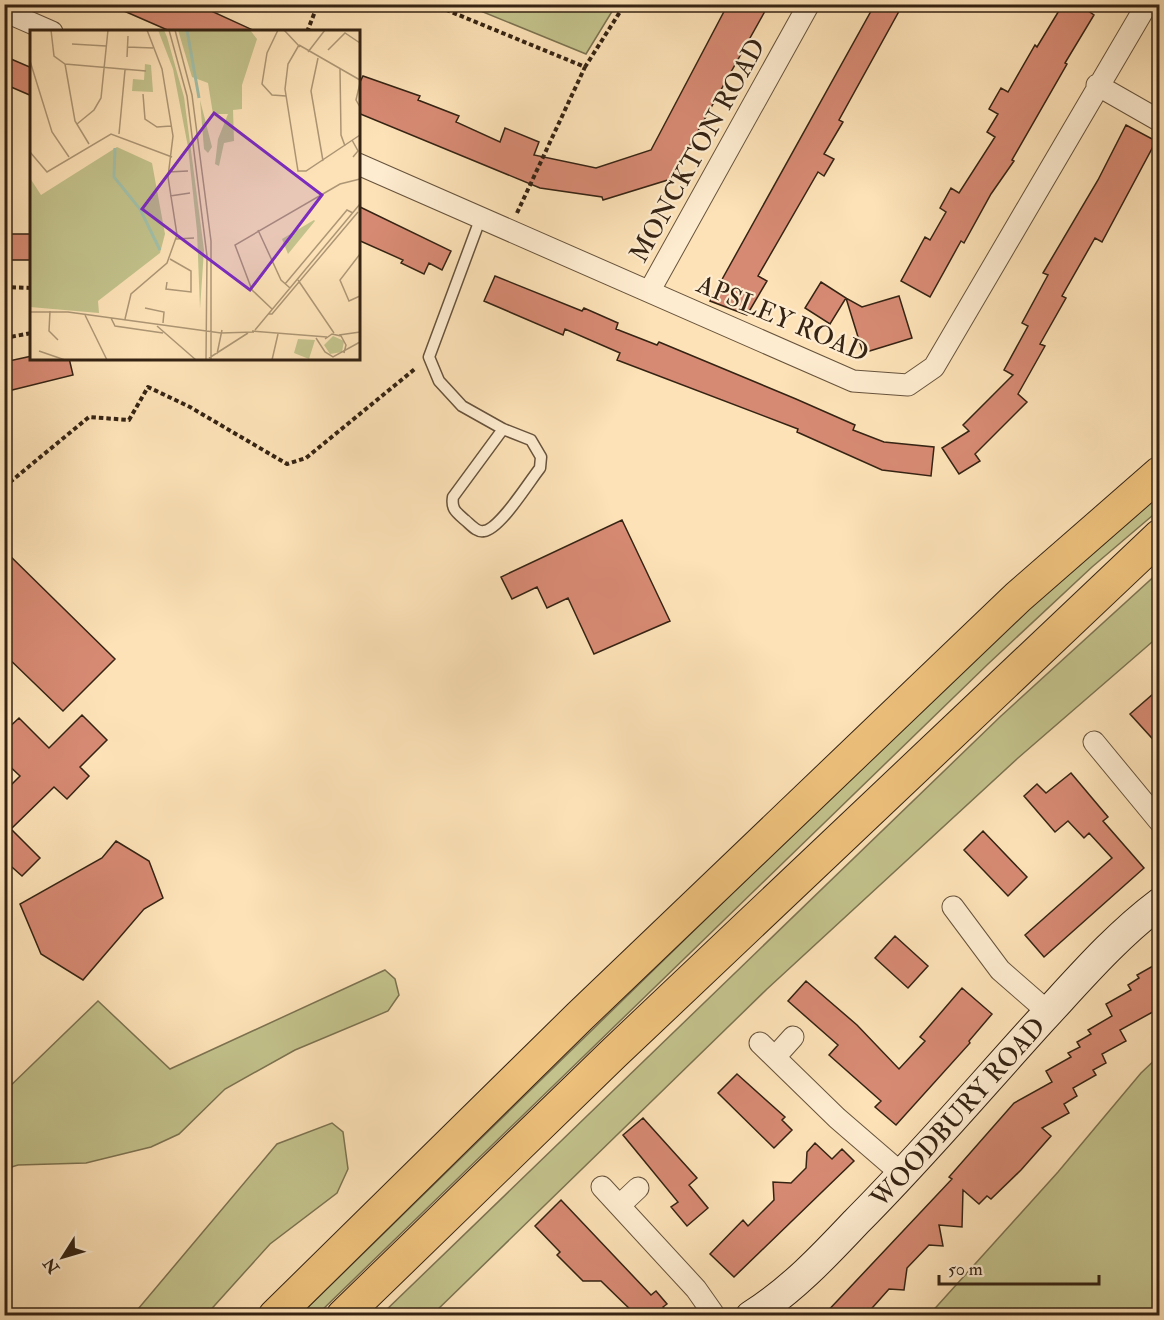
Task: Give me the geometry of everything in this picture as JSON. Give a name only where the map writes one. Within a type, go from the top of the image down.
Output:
[{"type":"highway","points":[[275,1316],[579,1017],[1018,597],[1160,473]]},
{"type":"highway","points":[[343,1316],[612,1054],[1160,536]]},
{"type":"street","name":"MONCKTON ROAD","points":[[650,290],[809,4]]},
{"type":"street","name":"APSLEY ROAD","points":[[360,165],[650,290],[853,381],[908,385],[934,367],[954,337],[1147,4]]},
{"type":"street","points":[[4,11],[47,30]]},
{"type":"street","points":[[1098,85],[1160,121]]},
{"type":"street","points":[[1094,742],[1160,822]]},
{"type":"street","name":"WOODBURY ROAD","points":[[751,1316],[770,1304],[820,1259],[903,1175],[1048,1012],[1132,924],[1160,903]]},
{"type":"street","points":[[952,907],[1000,970],[1048,1012]]},
{"type":"street","points":[[793,1037],[768,1050],[837,1118],[903,1175]]},
{"type":"street","points":[[602,1187],[696,1289],[715,1316]]},
{"type":"street","points":[[620,1205],[638,1188]]},
{"type":"lane","points":[[481,217],[429,357],[439,381],[462,406],[502,429],[531,440],[541,457],[540,468],[496,525],[485,531],[477,531],[454,511],[453,497],[502,429]]},
{"type":"path","points":[[308,30],[318,4]]},
{"type":"path","points":[[432,4],[585,67]]},
{"type":"path","points":[[509,230],[585,67],[625,4]]},
{"type":"path","points":[[4,287],[30,288]]},
{"type":"path","points":[[4,338],[30,333]]},
{"type":"path","points":[[4,487],[89,417],[129,420],[148,387],[190,407],[287,464],[306,458],[429,357]]},
{"type":"shaded area","points":[[466,5],[616,5],[586,54]]},
{"type":"shaded area","points":[[1159,491],[1159,510],[1092,567],[988,664],[317,1315],[299,1316],[960,671]]},
{"type":"shaded area","points":[[1159,572],[1159,636],[1018,758],[767,989],[432,1315],[381,1315],[1001,716]]},
{"type":"shaded area","points":[[385,970],[395,979],[399,995],[388,1011],[295,1050],[225,1089],[179,1134],[151,1147],[86,1163],[18,1165],[5,1169],[5,1091],[98,1001],[170,1069]]},
{"type":"shaded area","points":[[1159,1056],[1159,1315],[929,1315],[1058,1172],[1141,1073]]},
{"type":"shaded area","points":[[332,1123],[343,1132],[348,1169],[337,1193],[270,1244],[206,1315],[133,1315],[277,1144]]},
{"type":"building","points":[[108,4],[196,4],[253,30],[167,30]]},
{"type":"building","points":[[728,4],[769,4],[671,179],[603,200],[602,197],[540,188],[360,114],[360,82],[363,76],[420,96],[418,100],[459,116],[456,122],[500,142],[505,128],[539,142],[534,155],[596,168],[651,150]]},
{"type":"building","points":[[875,4],[903,4],[839,120],[843,122],[824,154],[834,159],[824,176],[818,172],[758,276],[767,281],[747,315],[710,301]]},
{"type":"building","points":[[1063,4],[1078,4],[1094,15],[1065,63],[1067,64],[1012,160],[1014,161],[991,194],[964,243],[961,241],[930,297],[901,281],[925,237],[930,240],[946,212],[940,208],[951,188],[959,193],[995,137],[987,132],[998,114],[989,109],[1001,88],[1008,92],[1035,45],[1037,47]]},
{"type":"building","points":[[4,56],[30,67],[30,95],[4,84]]},
{"type":"building","points":[[1126,125],[1156,141],[1102,242],[1095,238],[1062,296],[1066,298],[1040,344],[1045,346],[1018,394],[1027,402],[975,454],[980,461],[959,474],[942,448],[969,431],[963,425],[1013,375],[1004,370],[1028,326],[1022,323],[1048,275],[1043,273],[1098,180]]},
{"type":"building","points":[[360,207],[451,251],[442,270],[429,263],[424,274],[401,263],[403,260],[360,241]]},
{"type":"building","points":[[4,234],[30,234],[30,260],[4,260]]},
{"type":"building","points":[[495,276],[582,311],[584,308],[618,323],[616,329],[657,345],[659,342],[796,399],[855,425],[853,430],[884,442],[934,447],[931,476],[882,470],[797,432],[798,429],[617,360],[620,353],[565,329],[563,335],[484,301]]},
{"type":"building","points":[[821,282],[846,298],[830,324],[805,308]]},
{"type":"building","points":[[899,296],[912,338],[863,353],[846,298],[862,307]]},
{"type":"building","points":[[30,356],[30,360],[69,360],[73,375],[4,392],[4,362]]},
{"type":"building","points":[[622,520],[670,621],[594,654],[568,598],[547,608],[537,587],[512,599],[501,577]]},
{"type":"building","points":[[4,550],[115,659],[63,711],[4,654]]},
{"type":"building","points":[[1160,688],[1160,747],[1130,714]]},
{"type":"building","points":[[82,715],[107,740],[80,767],[89,776],[67,799],[54,787],[11,829],[40,858],[22,876],[4,860],[4,792],[20,776],[4,761],[4,732],[19,718],[49,748]]},
{"type":"building","points":[[1071,773],[1108,817],[1103,821],[1144,868],[1044,957],[1025,935],[1112,858],[1089,833],[1084,838],[1068,821],[1055,832],[1024,796],[1037,784],[1046,793]]},
{"type":"building","points":[[983,831],[1027,877],[1008,896],[964,850]]},
{"type":"building","points":[[116,841],[149,861],[163,898],[144,909],[83,980],[41,954],[20,904],[102,858]]},
{"type":"building","points":[[895,936],[928,966],[908,988],[875,958]]},
{"type":"building","points":[[1160,962],[1160,1008],[1120,1030],[1126,1041],[1102,1054],[1106,1063],[1093,1070],[1096,1075],[1073,1088],[1077,1096],[1064,1104],[1069,1113],[1042,1128],[1051,1136],[1021,1170],[991,1199],[987,1196],[979,1204],[963,1190],[962,1227],[939,1225],[943,1246],[929,1245],[907,1268],[904,1290],[889,1289],[865,1316],[823,1316],[952,1179],[949,1177],[1014,1103],[1052,1082],[1046,1071],[1071,1057],[1068,1053],[1080,1047],[1077,1042],[1091,1034],[1088,1030],[1112,1016],[1106,1004],[1131,990],[1128,985],[1139,978],[1137,975]]},
{"type":"building","points":[[806,981],[857,1025],[899,1069],[925,1041],[920,1037],[962,988],[992,1014],[969,1041],[970,1043],[896,1125],[875,1107],[881,1101],[829,1055],[838,1045],[788,1001]]},
{"type":"building","points":[[737,1074],[785,1117],[782,1120],[792,1130],[774,1148],[718,1093]]},
{"type":"building","points":[[643,1118],[697,1178],[689,1185],[708,1208],[687,1226],[671,1207],[678,1202],[623,1135]]},
{"type":"building","points":[[815,1143],[832,1159],[842,1149],[854,1161],[734,1277],[710,1254],[743,1220],[748,1226],[774,1200],[773,1182],[791,1183],[806,1168],[807,1152]]},
{"type":"building","points":[[561,1200],[651,1295],[656,1291],[667,1304],[663,1307],[671,1316],[637,1316],[601,1281],[583,1281],[557,1255],[560,1252],[535,1226]]}]
